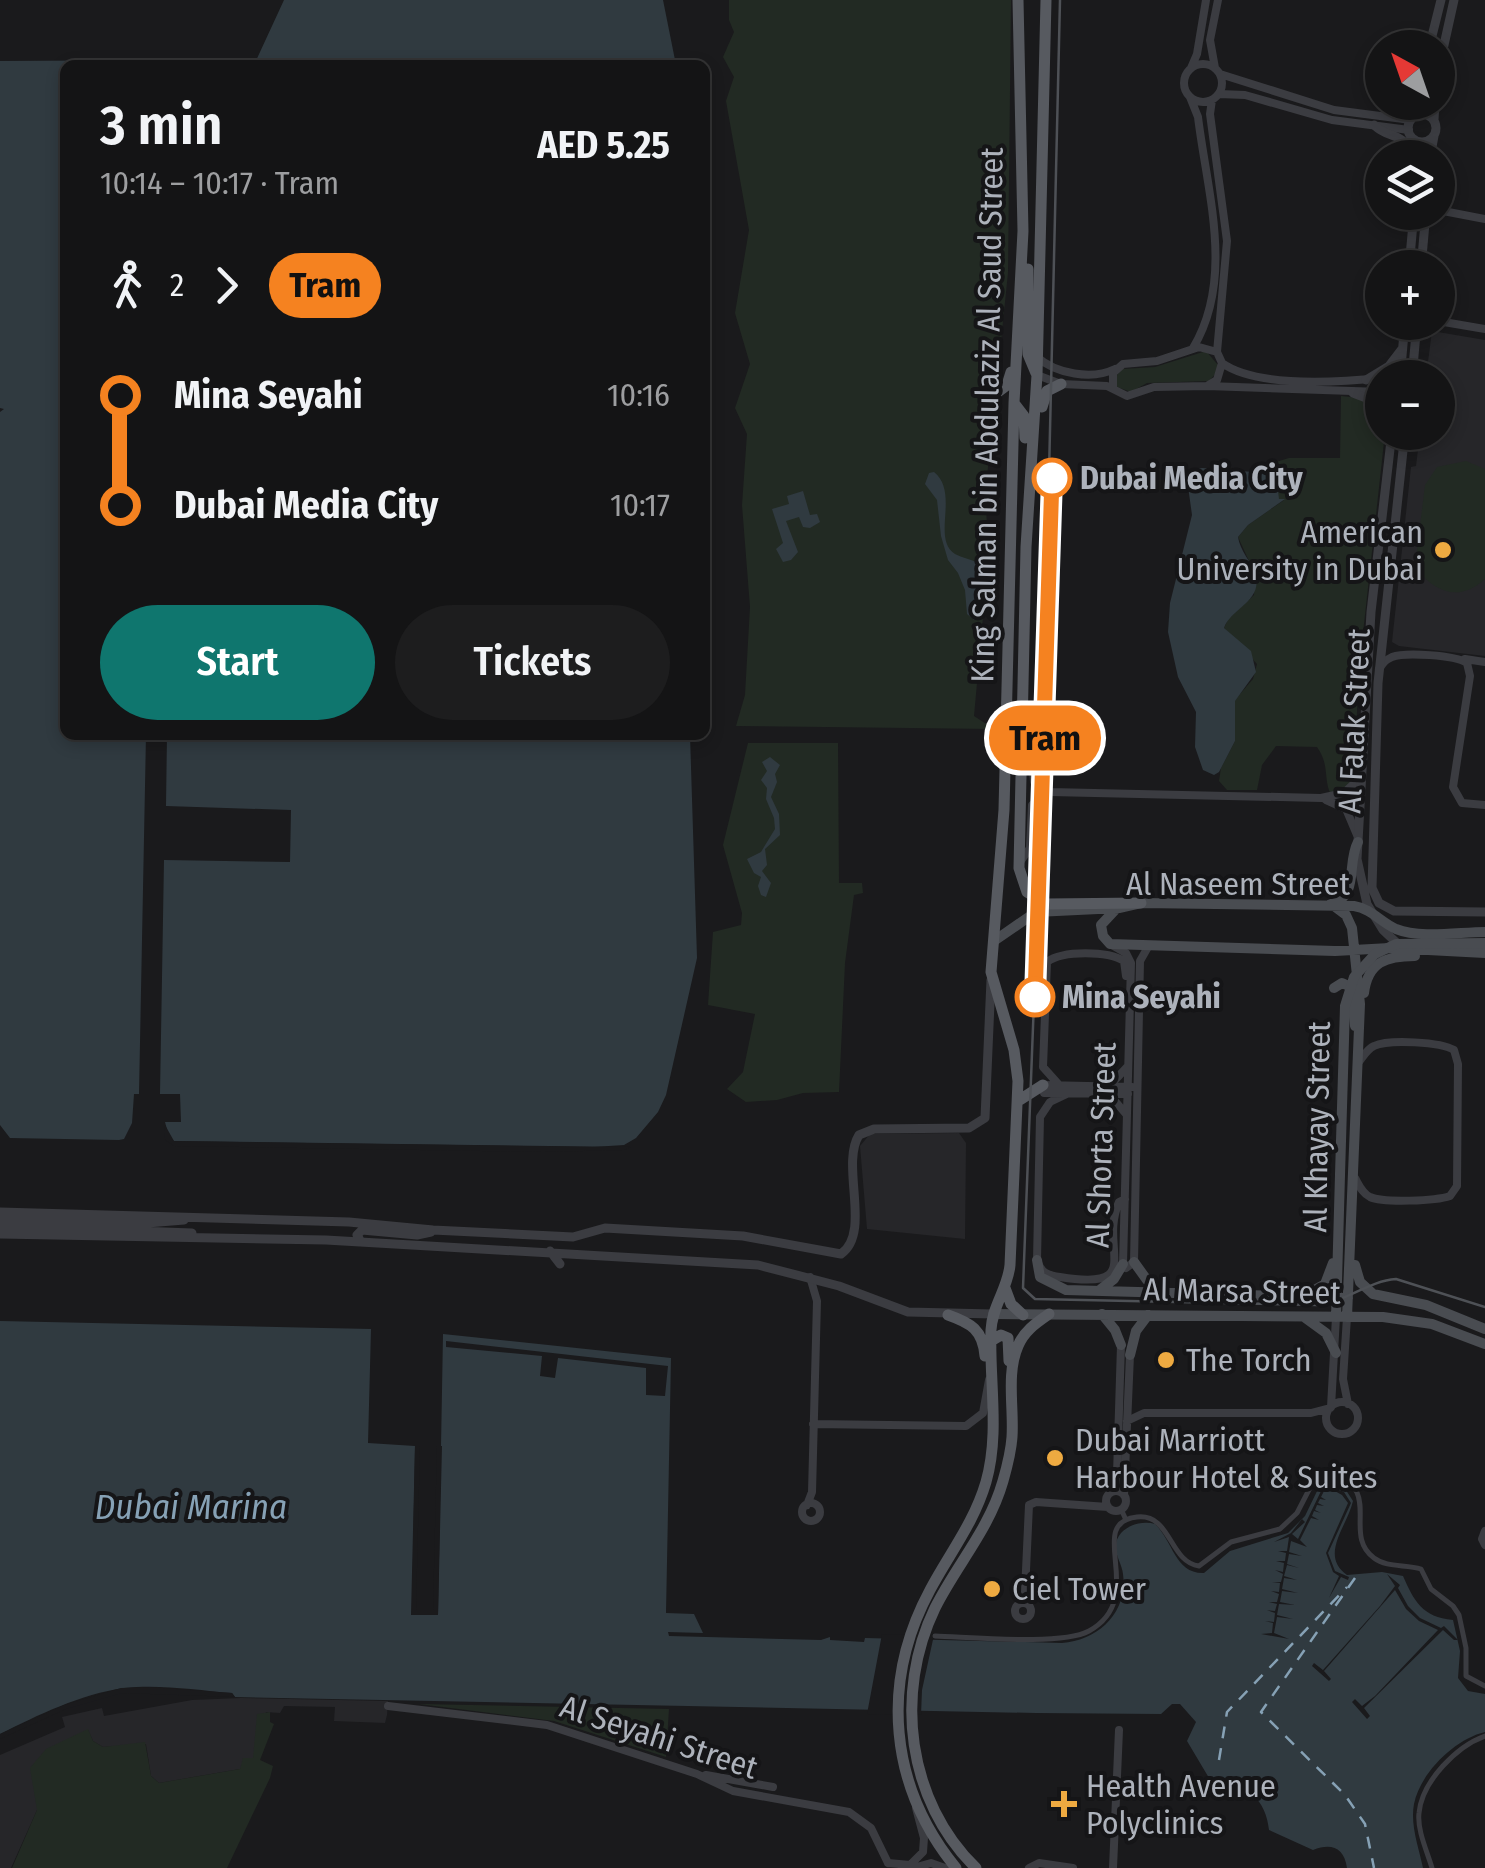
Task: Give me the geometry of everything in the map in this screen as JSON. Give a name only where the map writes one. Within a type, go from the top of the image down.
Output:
[{"type":"main road","name":"King Salman bin Abdulaziz Al Saud Street","points":[[956,1868],[915,1804],[906,1778],[896,1708],[901,1666],[918,1612],[967,1530],[982,1496],[991,1458],[993,1314],[1010,1265],[1018,1101],[1014,1050],[992,972],[1008,718],[1014,402],[1022,231],[1018,0]]},
{"type":"main road","name":"King Salman bin Abdulaziz Al Saud Street","points":[[1020,865],[1028,496],[1038,358],[1046,0]]},
{"type":"main road","points":[[1022,231],[1028,244],[1028,354],[1037,374]]},
{"type":"main road","points":[[991,397],[1008,382],[1018,344]]},
{"type":"main road","points":[[1032,444],[1038,432],[1043,397],[1061,384]]},
{"type":"main road","points":[[1014,402],[1026,424],[1022,476],[1028,496]]},
{"type":"main road","points":[[1330,905],[1348,894],[1350,863],[1358,840]]},
{"type":"main road","points":[[1020,865],[1028,892],[1046,904],[1142,903]]},
{"type":"main road","name":"Al Naseem Street","points":[[994,941],[1036,912],[1119,908],[1142,903],[1330,905],[1370,910],[1403,931],[1485,932]]},
{"type":"main road","points":[[1310,950],[1344,945],[1350,923],[1344,912],[1330,905]]},
{"type":"main road","points":[[1110,944],[1102,936],[1102,925],[1108,914],[1119,908]]},
{"type":"main road","name":"Al Khayay Street","points":[[1342,1297],[1352,1244],[1360,1004],[1350,923]]},
{"type":"main road","name":"Al Khayay Street","points":[[1341,1317],[1339,1223],[1345,1006],[1354,977],[1369,959],[1396,944],[1485,942]]},
{"type":"main road","name":"Al Naseem Street","points":[[1110,944],[1485,953]]},
{"type":"main road","points":[[1360,1004],[1369,974],[1381,961],[1443,951]]},
{"type":"main road","points":[[1334,988],[1342,983],[1351,987],[1359,1042]]},
{"type":"main road","points":[[1018,1101],[1044,1085]]},
{"type":"main road","points":[[1302,1295],[1328,1280],[1339,1223]]},
{"type":"main road","points":[[1352,1244],[1358,1278],[1365,1290],[1450,1313],[1485,1329]]},
{"type":"main road","name":"Al Marsa Street","points":[[1036,1260],[1040,1278],[1066,1290],[1080,1285],[1100,1289],[1342,1297]]},
{"type":"main road","points":[[1100,1289],[1128,1264],[1160,1291]]},
{"type":"main road","points":[[1005,1288],[1011,1304],[1023,1315]]},
{"type":"main road","name":"Al Marsa Street","points":[[993,1314],[1303,1316],[1418,1321],[1485,1344]]},
{"type":"main road","points":[[976,1868],[946,1833],[928,1798],[913,1738],[912,1700],[917,1663],[935,1608],[982,1534],[1007,1466],[1012,1438],[1013,1370],[1022,1338],[1049,1314]]},
{"type":"main road","points":[[1102,1314],[1121,1345]]},
{"type":"main road","points":[[1130,1354],[1136,1332],[1148,1314]]},
{"type":"main road","points":[[948,1315],[968,1322],[978,1332],[992,1376]]},
{"type":"main road","points":[[1303,1316],[1326,1332],[1336,1353]]},
{"type":"main road","points":[[991,1341],[1000,1335],[1008,1338],[1009,1364],[1013,1370]]},
{"type":"street","points":[[1193,348],[1208,315],[1216,243],[1198,117],[1184,80],[1197,54],[1206,0]]},
{"type":"street","points":[[1218,0],[1210,40],[1218,71],[1210,114],[1227,241],[1216,352],[1222,363],[1236,371],[1263,378],[1365,380]]},
{"type":"street","points":[[1434,30],[1441,0]]},
{"type":"street","points":[[1447,30],[1454,0]]},
{"type":"street","points":[[1190,69],[1205,64],[1334,110],[1413,126],[1426,141],[1435,134]]},
{"type":"street","points":[[1190,97],[1199,102],[1245,95],[1319,118],[1374,125],[1413,126],[1419,120]]},
{"type":"street","points":[[1415,120],[1415,140]]},
{"type":"street","points":[[1434,120],[1434,140]]},
{"type":"street","points":[[1374,125],[1403,140]]},
{"type":"street","points":[[1455,214],[1485,219]]},
{"type":"street","points":[[1455,324],[1485,328]]},
{"type":"street","points":[[1402,360],[1404,340]]},
{"type":"street","points":[[1038,358],[1061,372],[1104,373],[1123,364],[1166,359],[1193,348],[1206,347],[1216,352]]},
{"type":"street","points":[[1394,360],[1404,347]]},
{"type":"street","points":[[1207,386],[1217,380],[1222,363]]},
{"type":"street","points":[[1114,388],[1112,378],[1116,369]]},
{"type":"street","points":[[1037,374],[1061,384],[1114,388],[1127,396],[1154,388],[1207,386],[1365,393]]},
{"type":"street","points":[[1352,393],[1365,398]]},
{"type":"street","name":"Al Falak Street","points":[[1390,450],[1371,612],[1358,840],[1360,880],[1370,910],[1388,936],[1407,950]]},
{"type":"street","name":"Al Falak Street","points":[[1404,450],[1379,669],[1374,896],[1382,906],[1394,911],[1485,912]]},
{"type":"street","points":[[1383,634],[1394,650],[1412,655],[1485,662]]},
{"type":"street","points":[[1379,669],[1388,659],[1412,655]]},
{"type":"street","points":[[1444,657],[1461,664],[1467,685]]},
{"type":"street","points":[[1462,659],[1470,670],[1453,786],[1458,798],[1468,806],[1483,805]]},
{"type":"street","points":[[1024,731],[1030,741],[1032,778],[1037,786],[1050,792]]},
{"type":"street","points":[[1020,865],[1030,848],[1032,805],[1041,794],[1321,798],[1344,794],[1361,778]]},
{"type":"street","points":[[1321,798],[1346,809],[1358,840]]},
{"type":"street","name":"Al Shorta Street","points":[[1110,944],[1130,960],[1128,1066],[1132,1091],[1127,1115],[1125,1199],[1128,1264]]},
{"type":"street","name":"Al Shorta Street","points":[[1128,1264],[1140,961],[1148,947]]},
{"type":"street","points":[[1060,1086],[1043,1067],[1048,962],[1063,955],[1119,957],[1125,964],[1130,999]]},
{"type":"street","points":[[2,1217],[190,1214],[573,1237],[606,1228],[743,1236],[841,1254],[854,1238],[854,1149],[860,1135],[874,1129],[969,1128],[985,1118],[992,972]]},
{"type":"street","points":[[1354,1177],[1364,1193],[1379,1199],[1439,1200],[1450,1196],[1456,1186],[1458,1064],[1454,1050],[1440,1044],[1380,1044],[1367,1051],[1358,1064]]},
{"type":"street","points":[[1080,1086],[1112,1081],[1128,1066]]},
{"type":"street","points":[[1044,1085],[1080,1086],[1132,1091],[1044,1093],[1044,1085]]},
{"type":"street","points":[[1070,1093],[1050,1102],[1040,1117],[1036,1260],[1045,1274],[1080,1285],[1101,1281],[1112,1271],[1115,1213],[1119,1202],[1125,1199]]},
{"type":"street","points":[[1088,1093],[1113,1100],[1127,1115]]},
{"type":"street","points":[[2,1217],[21,1206]]},
{"type":"street","points":[[2,1217],[196,1233],[205,1238]]},
{"type":"street","points":[[361,1242],[357,1235],[362,1230],[422,1236],[433,1230]]},
{"type":"street","points":[[0,1234],[188,1242],[205,1238],[389,1243],[758,1265],[838,1286],[897,1310],[993,1314]]},
{"type":"street","points":[[63,1244],[76,1236]]},
{"type":"street","points":[[389,1243],[400,1253]]},
{"type":"street","points":[[550,1251],[560,1264]]},
{"type":"street","points":[[810,1277],[817,1300],[812,1492],[820,1515],[810,1521],[803,1515],[812,1492]]},
{"type":"street","points":[[817,1300],[838,1286]]},
{"type":"street","name":"Al Khayay Street","points":[[1331,1408],[1341,1317]]},
{"type":"street","name":"Al Khayay Street","points":[[1341,1317],[1343,1380],[1348,1404]]},
{"type":"street","points":[[1115,1494],[1121,1345]]},
{"type":"street","points":[[1108,1507],[1115,1494],[1127,1421],[1130,1354]]},
{"type":"street","points":[[813,1424],[966,1426],[982,1413],[992,1376]]},
{"type":"street","points":[[1128,1401],[1144,1413]]},
{"type":"street","points":[[1127,1421],[1144,1413],[1311,1413],[1348,1404],[1357,1416],[1353,1430],[1343,1434],[1335,1433],[1311,1413]]},
{"type":"street","points":[[1326,1422],[1331,1408]]},
{"type":"street","points":[[936,1636],[1050,1639],[1086,1633],[1108,1615],[1115,1601],[1119,1584],[1113,1535],[1126,1520],[1143,1516],[1158,1522],[1184,1560],[1199,1566],[1231,1542],[1280,1529],[1297,1513],[1313,1482],[1324,1476],[1347,1479],[1359,1494],[1361,1530],[1367,1551],[1380,1562],[1415,1566],[1424,1571],[1431,1589],[1453,1606],[1465,1638],[1466,1676],[1485,1686]]},
{"type":"street","points":[[1088,1503],[1115,1494]]},
{"type":"street","points":[[1115,1494],[1125,1504],[1121,1509]]},
{"type":"street","points":[[1024,1604],[1029,1505],[1088,1503],[1121,1509]]},
{"type":"street","points":[[806,1505],[817,1505]]},
{"type":"street","points":[[1121,1509],[1126,1520]]},
{"type":"street","points":[[1485,1531],[1485,1545]]},
{"type":"street","name":"Al Seyahi Street","points":[[388,1706],[547,1725],[696,1774],[732,1791],[849,1812],[871,1828],[888,1863]]},
{"type":"street","points":[[1114,1868],[1118,1730]]},
{"type":"street","points":[[1432,1868],[1420,1826],[1424,1796],[1458,1751],[1485,1736]]},
{"type":"street","points":[[696,1774],[774,1788]]},
{"type":"street","points":[[888,1863],[910,1864],[923,1852],[924,1838],[915,1804]]},
{"type":"street","points":[[1104,1868],[1112,1856]]},
{"type":"street","points":[[888,1863],[898,1868]]},
{"type":"street","points":[[913,1868],[931,1863],[945,1868]]},
{"type":"street","points":[[1029,1868],[1039,1863],[1073,1868]]},
{"type":"shaded area","points":[[729,0],[1011,0],[1008,273],[985,496],[989,551],[974,716],[994,729],[736,726],[745,695],[750,607],[742,505],[747,434],[735,408],[750,364],[735,313],[749,230],[726,101],[734,77],[723,57],[734,32],[729,20]]},
{"type":"shaded area","name":"American University in Dubai","points":[[1455,335],[1485,340],[1485,656],[1392,642],[1411,467],[1416,466],[1418,450],[1455,450],[1455,360],[1428,360],[1431,340],[1455,340]]},
{"type":"shaded area","points":[[1206,351],[1218,365],[1209,381],[1147,383],[1131,392],[1117,387],[1114,379],[1122,369],[1155,367]]},
{"type":"shaded area","points":[[1341,396],[1365,399],[1365,450],[1383,450],[1363,633],[1355,649],[1359,667],[1354,778],[1342,791],[1331,795],[1324,760],[1317,747],[1276,746],[1262,765],[1257,790],[1227,790],[1219,781],[1235,741],[1234,701],[1253,679],[1257,664],[1224,628],[1228,619],[1254,595],[1255,574],[1238,537],[1248,525],[1284,500],[1279,500],[1276,492],[1276,462],[1289,458],[1340,458]]},
{"type":"shaded area","points":[[1466,461],[1485,469],[1485,579],[1466,591],[1447,591],[1430,583],[1415,567],[1425,485],[1437,467]]},
{"type":"shaded area","points":[[748,743],[838,743],[839,883],[862,883],[863,893],[854,895],[845,963],[839,1092],[746,1102],[727,1089],[743,1072],[755,1014],[708,1005],[713,932],[741,925],[742,913],[723,845]]},
{"type":"shaded area","points":[[959,1133],[966,1143],[965,1239],[867,1229],[860,1146],[870,1134]]},
{"type":"shaded area","points":[[192,1700],[388,1701],[385,1723],[334,1721],[335,1707],[284,1706],[280,1713],[266,1712],[253,1759],[240,1769],[159,1783],[151,1776],[146,1744],[103,1747],[93,1741],[88,1730],[37,1810],[11,1868],[0,1868],[0,1755],[65,1727],[62,1717],[102,1708],[104,1716]]},
{"type":"shaded area","points":[[419,1704],[669,1709],[666,1757],[554,1721]]},
{"type":"shaded area","points":[[270,1712],[270,1722],[274,1724],[260,1760],[273,1766],[270,1778],[227,1868],[12,1868],[37,1810],[30,1768],[46,1749],[88,1729],[93,1741],[103,1747],[145,1742],[151,1776],[159,1783],[240,1769],[243,1758],[253,1758],[257,1714]]},
{"type":"water","points":[[284,0],[663,0],[675,60],[256,60]]},
{"type":"water","points":[[0,61],[60,61],[60,740],[690,740],[697,958],[666,1095],[658,1112],[636,1138],[624,1145],[174,1141],[165,1122],[181,1122],[180,1094],[134,1094],[132,1123],[124,1139],[119,1140],[10,1138],[0,1125],[0,412],[4,409],[0,408]]},
{"type":"water","points":[[1192,470],[1280,474],[1279,499],[1285,499],[1248,525],[1238,537],[1257,583],[1251,598],[1224,628],[1251,651],[1256,672],[1235,701],[1235,741],[1214,775],[1203,770],[1195,747],[1196,712],[1178,677],[1168,632],[1170,603],[1192,515],[1187,479]]},
{"type":"water","points":[[934,472],[945,492],[948,547],[978,563],[982,575],[978,586],[980,614],[974,620],[967,614],[965,590],[948,560],[937,500],[925,484],[929,473]]},
{"type":"water","points":[[803,491],[810,515],[817,514],[820,522],[810,528],[803,527],[799,517],[786,521],[798,552],[783,562],[776,549],[783,543],[772,509],[789,504],[787,496]]},
{"type":"water","points":[[770,757],[780,765],[771,797],[779,814],[780,835],[765,849],[767,865],[762,871],[771,883],[766,897],[758,886],[761,877],[754,873],[747,859],[761,852],[775,829],[766,799],[767,788],[761,780],[767,771],[762,762]]},
{"type":"water","name":"Dubai Marina","points":[[0,1321],[371,1329],[368,1443],[415,1446],[412,1615],[438,1615],[443,1334],[671,1358],[666,1613],[694,1614],[703,1633],[668,1632],[669,1636],[821,1640],[830,1637],[864,1642],[865,1638],[1075,1641],[1108,1622],[1121,1601],[1123,1574],[1116,1543],[1126,1528],[1155,1524],[1180,1562],[1194,1572],[1204,1573],[1230,1551],[1288,1533],[1305,1516],[1319,1487],[1332,1482],[1342,1484],[1353,1501],[1337,1540],[1335,1559],[1339,1567],[1347,1575],[1382,1572],[1403,1576],[1420,1606],[1453,1620],[1460,1651],[1458,1678],[1468,1691],[1485,1694],[1485,1732],[1451,1750],[1423,1781],[1414,1804],[1413,1820],[1423,1868],[1347,1868],[1336,1848],[1313,1850],[1269,1830],[1263,1809],[1251,1793],[1234,1784],[1212,1783],[1187,1741],[1196,1722],[1180,1704],[1172,1704],[1161,1714],[1036,1713],[235,1697],[232,1693],[137,1687],[76,1700],[0,1734]]},
{"type":"pier","points":[[146,740],[167,740],[166,806],[291,810],[290,862],[164,860],[160,1094],[139,1094]]},
{"type":"pier","points":[[165,1125],[174,1141],[631,1147],[544,1152],[174,1146],[164,1139]]},
{"type":"pier","points":[[446,1341],[668,1366],[665,1396],[646,1395],[646,1368],[558,1358],[555,1378],[540,1376],[542,1356],[446,1347]]},
{"type":"pier","points":[[415,1446],[420,1446],[416,1610],[433,1610],[437,1446],[442,1446],[438,1615],[411,1615]]},
{"type":"pier","points":[[1334,1488],[1344,1492],[1351,1503],[1328,1553],[1335,1571],[1349,1577],[1348,1580],[1341,1577],[1329,1598],[1339,1576],[1333,1572],[1326,1553],[1348,1503],[1333,1490],[1324,1491],[1321,1497],[1326,1500],[1320,1499],[1318,1503],[1324,1506],[1317,1505],[1315,1510],[1321,1513],[1314,1511],[1312,1516],[1319,1520],[1311,1518],[1300,1540],[1307,1547],[1291,1541],[1289,1552],[1302,1556],[1289,1554],[1287,1564],[1299,1568],[1287,1565],[1284,1576],[1297,1580],[1284,1578],[1282,1589],[1298,1593],[1282,1591],[1280,1602],[1295,1605],[1279,1604],[1277,1615],[1293,1619],[1277,1617],[1274,1633],[1289,1639],[1261,1634],[1272,1633],[1273,1623],[1265,1621],[1274,1622],[1275,1613],[1267,1610],[1275,1611],[1277,1604],[1269,1602],[1277,1602],[1279,1594],[1271,1591],[1279,1592],[1280,1583],[1272,1582],[1281,1582],[1283,1574],[1275,1570],[1283,1572],[1284,1563],[1276,1561],[1285,1561],[1286,1553],[1278,1551],[1287,1551],[1289,1537],[1274,1542],[1291,1533],[1302,1519],[1305,1522],[1292,1534],[1298,1539],[1322,1489]]},
{"type":"pier","points":[[1387,1574],[1400,1585],[1408,1606],[1420,1618],[1444,1626],[1458,1640],[1443,1630],[1364,1708],[1370,1716],[1367,1719],[1352,1702],[1355,1699],[1362,1706],[1375,1696],[1438,1630],[1406,1609],[1395,1590],[1324,1671],[1329,1681],[1312,1666],[1314,1663],[1323,1670],[1380,1606],[1395,1586]]},
{"type":"pier","points":[[882,1634],[934,1635],[922,1690],[921,1715],[867,1714]]},
{"type":"pier","points":[[121,1688],[232,1693],[235,1697],[122,1693],[66,1709],[0,1739],[0,1734],[64,1705]]},
{"type":"ferry route","points":[[1355,1578],[1261,1712],[1345,1795],[1365,1824],[1374,1868]]},
{"type":"ferry route","points":[[1219,1760],[1227,1712],[1347,1587]]},
{"type":"tram line","points":[[1060,0],[1041,818],[1023,1288],[1035,1299],[1317,1305],[1396,1279],[1485,1307]]},
{"type":"tram line","name":"Tram","points":[[1035,997],[1052,478]]},
{"type":"place","name":"Dubai Media City","points":[[1052,478]]},
{"type":"place","name":"American University in Dubai","points":[[1443,550]]},
{"type":"place","name":"Mina Seyahi","points":[[1035,997]]},
{"type":"place","name":"The Torch","points":[[1166,1360]]},
{"type":"place","name":"Dubai Marriott Harbour Hotel & Suites","points":[[1055,1458]]},
{"type":"place","name":"Ciel Tower","points":[[992,1589]]},
{"type":"place","name":"Health Avenue Polyclinics","points":[[1064,1804]]}]
